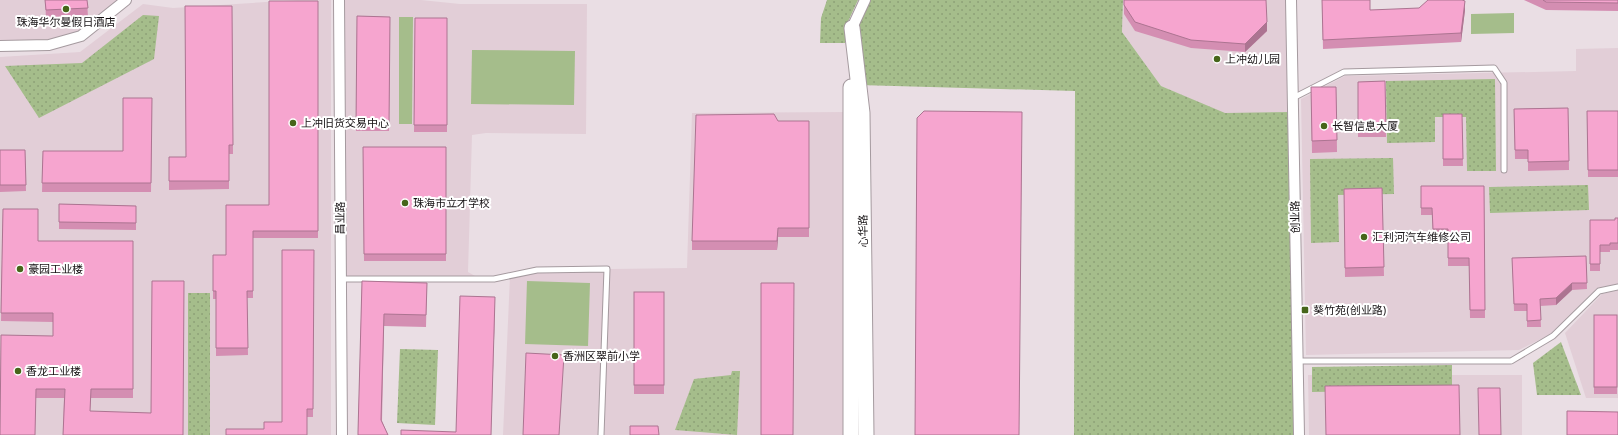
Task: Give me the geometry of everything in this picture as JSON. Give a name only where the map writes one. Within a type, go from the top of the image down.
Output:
[{"type":"street","points":[[0,46],[49,45],[81,36],[126,0]]},
{"type":"street","name":"昌业路","points":[[339,0],[342,435]]},
{"type":"street","name":"心华路","points":[[851,435],[850,112],[852,28],[865,0]]},
{"type":"street","name":"创业路","points":[[1291,0],[1299,435]]},
{"type":"street","name":"心华路","points":[[852,28],[862,113],[866,435]]},
{"type":"lane","points":[[1293,98],[1344,72],[1494,68],[1504,83],[1504,170]]},
{"type":"lane","points":[[341,279],[494,279],[537,270],[607,269],[601,435]]},
{"type":"lane","points":[[1297,360],[1511,361],[1553,336],[1599,291],[1618,287]]},
{"type":"shaded area","points":[[0,0],[119,0],[78,34],[46,42],[0,42]]},
{"type":"shaded area","points":[[298,0],[331,0],[331,435],[0,435],[0,57],[80,52],[143,4],[173,8]]},
{"type":"shaded area","name":"珠海市立才学校","points":[[339,0],[421,0],[460,4],[587,4],[586,134],[486,133],[472,135],[468,272],[475,276],[494,279],[341,279]]},
{"type":"shaded area","name":"上冲幼儿园","points":[[1123,0],[1291,0],[1293,112],[1225,114],[1161,86],[1122,32]]},
{"type":"shaded area","points":[[1618,48],[1618,284],[1597,288],[1549,335],[1519,350],[1306,355],[1301,99],[1345,76],[1576,71],[1576,49]]},
{"type":"shaded area","points":[[850,112],[851,435],[503,435],[510,276],[537,270],[687,268],[692,113]]},
{"type":"shaded area","points":[[1618,290],[1618,398],[1586,398],[1565,333],[1602,294]]},
{"type":"shaded area","points":[[1308,375],[1522,375],[1522,435],[1309,435]]},
{"type":"green space","points":[[827,0],[858,0],[846,26],[845,43],[820,43],[821,18]]},
{"type":"green space","points":[[865,0],[1123,0],[1122,32],[1161,86],[1225,113],[1293,112],[1298,435],[1074,435],[1075,91],[859,85],[852,28]]},
{"type":"green space","points":[[1514,13],[1514,33],[1471,34],[1471,14]]},
{"type":"green space","points":[[143,15],[159,16],[154,59],[39,118],[5,66],[82,63]]},
{"type":"green space","points":[[399,17],[413,17],[412,124],[399,124]]},
{"type":"green space","points":[[472,50],[575,51],[574,105],[471,104]]},
{"type":"green space","points":[[1495,79],[1496,171],[1467,171],[1466,117],[1435,117],[1435,142],[1387,143],[1386,81]]},
{"type":"green space","points":[[1393,158],[1394,194],[1338,195],[1339,242],[1311,243],[1310,159]]},
{"type":"green space","points":[[1588,185],[1589,210],[1490,213],[1489,187]]},
{"type":"green space","points":[[527,281],[590,283],[588,346],[525,344]]},
{"type":"green space","points":[[188,293],[210,293],[210,435],[188,435]]},
{"type":"green space","points":[[1561,342],[1581,395],[1537,395],[1533,363]]},
{"type":"green space","points":[[400,349],[438,350],[435,425],[397,423]]},
{"type":"green space","points":[[1452,365],[1452,390],[1312,392],[1312,367]]},
{"type":"green space","points":[[732,371],[740,371],[737,435],[675,430],[694,379],[731,375]]},
{"type":"building","points":[[45,0],[87,0],[88,8],[46,10]]},
{"type":"building","points":[[1124,0],[1266,0],[1267,22],[1245,44],[1191,40],[1135,22],[1124,5]]},
{"type":"building","points":[[1322,0],[1370,0],[1370,10],[1419,8],[1428,0],[1465,1],[1461,33],[1323,40]]},
{"type":"building","points":[[1543,0],[1618,0],[1618,3],[1546,2]]},
{"type":"building","name":"上冲旧货交易中心","points":[[269,1],[318,1],[318,231],[253,231],[253,291],[247,291],[248,348],[216,348],[216,291],[213,291],[213,255],[226,255],[226,205],[269,205]]},
{"type":"building","points":[[185,6],[232,6],[233,145],[229,145],[229,181],[169,181],[169,157],[186,157]]},
{"type":"building","points":[[357,16],[390,17],[389,124],[356,124]]},
{"type":"building","points":[[415,18],[447,18],[447,125],[414,125]]},
{"type":"building","points":[[1385,81],[1386,130],[1358,130],[1358,82]]},
{"type":"building","name":"长智信息大厦","points":[[1311,87],[1336,87],[1337,140],[1312,141]]},
{"type":"building","points":[[123,98],[152,98],[151,183],[42,183],[43,151],[123,151]]},
{"type":"building","points":[[1568,108],[1569,161],[1528,162],[1528,150],[1515,150],[1514,109]]},
{"type":"building","points":[[924,111],[1022,112],[1019,435],[915,435],[917,118]]},
{"type":"building","points":[[1587,111],[1618,111],[1618,170],[1588,170]]},
{"type":"building","points":[[774,114],[778,121],[809,121],[809,228],[778,228],[777,241],[692,241],[696,115]]},
{"type":"building","points":[[1443,114],[1462,114],[1463,159],[1443,159]]},
{"type":"building","points":[[363,147],[446,147],[446,254],[364,254]]},
{"type":"building","points":[[0,150],[25,150],[26,185],[0,185]]},
{"type":"building","points":[[1421,186],[1484,186],[1485,310],[1470,310],[1469,258],[1448,258],[1448,229],[1433,229],[1432,208],[1421,208]]},
{"type":"building","name":"汇利河汽车维修公司","points":[[1382,188],[1384,267],[1345,268],[1344,189]]},
{"type":"building","points":[[59,204],[136,206],[136,223],[59,222]]},
{"type":"building","points":[[3,209],[38,209],[38,241],[133,241],[133,389],[91,389],[90,411],[151,413],[152,281],[184,281],[183,435],[63,435],[65,389],[36,389],[35,435],[0,435],[1,335],[53,336],[53,313],[1,313]]},
{"type":"building","points":[[1615,218],[1618,218],[1618,243],[1600,245],[1600,264],[1590,264],[1590,220],[1615,220]]},
{"type":"building","points":[[282,250],[314,250],[313,409],[307,409],[307,435],[226,435],[226,429],[264,429],[264,422],[282,422]]},
{"type":"building","points":[[1586,256],[1587,283],[1572,283],[1556,298],[1540,299],[1541,320],[1527,321],[1527,304],[1514,304],[1512,258]]},
{"type":"building","points":[[362,281],[427,283],[426,315],[384,314],[381,420],[388,435],[358,435]]},
{"type":"building","points":[[761,283],[794,283],[793,435],[761,435]]},
{"type":"building","points":[[634,292],[664,292],[664,385],[634,385]]},
{"type":"building","points":[[460,296],[495,297],[491,435],[401,435],[401,430],[456,432]]},
{"type":"building","points":[[1594,315],[1617,315],[1617,387],[1594,387]]},
{"type":"building","points":[[526,353],[564,355],[559,435],[523,435]]},
{"type":"building","points":[[1459,385],[1460,435],[1326,435],[1325,386]]},
{"type":"building","points":[[1478,388],[1500,388],[1501,435],[1479,435]]},
{"type":"building","points":[[1567,411],[1618,412],[1618,435],[1567,435]]},
{"type":"building","points":[[630,426],[658,426],[659,435],[630,435]]},
{"type":"place","name":"珠海华尔曼假日酒店","points":[[66,9]]},
{"type":"place","name":"上冲幼儿园","points":[[1217,59]]},
{"type":"place","name":"上冲旧货交易中心","points":[[293,123]]},
{"type":"place","name":"长智信息大厦","points":[[1324,126]]},
{"type":"place","name":"珠海市立才学校","points":[[405,203]]},
{"type":"place","name":"汇利河汽车维修公司","points":[[1364,237]]},
{"type":"place","name":"豪园工业楼","points":[[20,269]]},
{"type":"place","name":"葵竹苑(创业路)","points":[[1305,310]]},
{"type":"place","name":"香洲区翠前小学","points":[[555,356]]},
{"type":"place","name":"香龙工业楼","points":[[18,371]]}]
